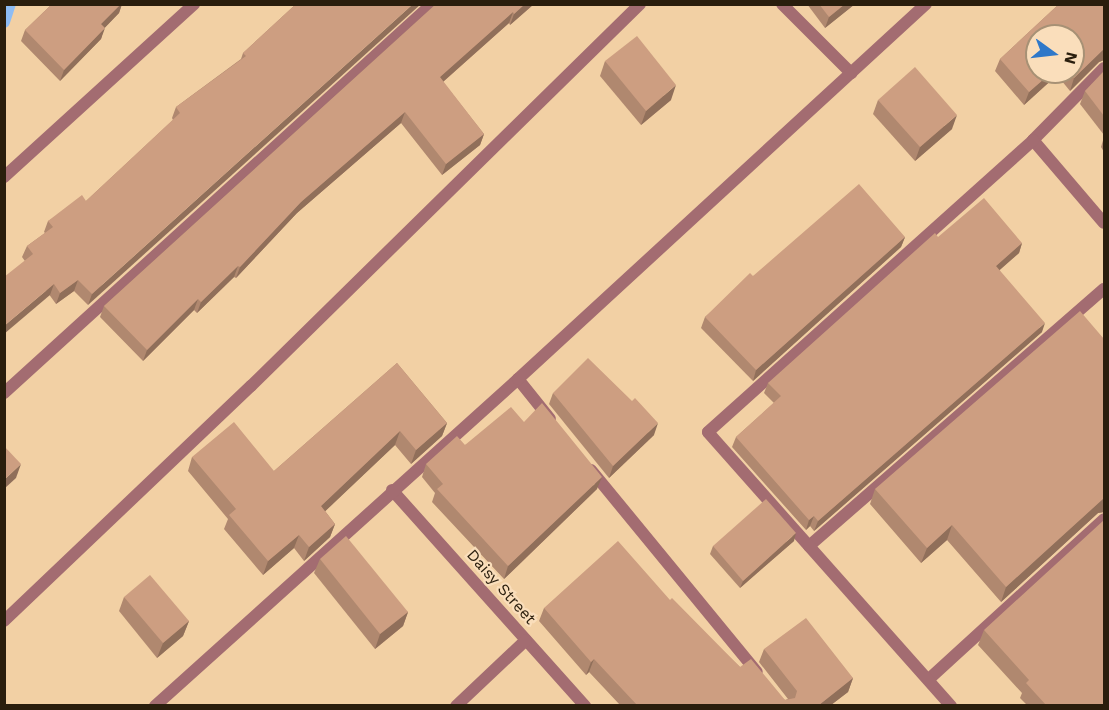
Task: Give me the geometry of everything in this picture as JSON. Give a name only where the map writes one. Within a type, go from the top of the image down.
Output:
[{"type":"street","points":[[4,177],[194,4]]},
{"type":"street","points":[[4,393],[432,4]]},
{"type":"street","points":[[4,621],[251,386],[640,4]]},
{"type":"street","points":[[782,4],[851,74]]},
{"type":"street","points":[[156,705],[392,490],[518,379],[926,4]]},
{"type":"street","points":[[951,705],[708,432],[1033,140],[1104,68]]},
{"type":"street","points":[[1033,140],[1104,223]]},
{"type":"street","points":[[809,546],[1104,289]]},
{"type":"street","points":[[518,379],[560,431]]},
{"type":"street","points":[[582,459],[762,678]]},
{"type":"street","name":"Daisy Street","points":[[392,490],[585,705]]},
{"type":"street","points":[[929,679],[1104,519]]},
{"type":"street","points":[[456,705],[526,640]]},
{"type":"building","points":[[52,4],[121,4],[101,24],[105,28],[64,70],[25,30]]},
{"type":"building","points":[[296,4],[413,4],[92,294],[78,280],[60,293],[54,284],[4,326],[4,277],[33,254],[27,246],[53,227],[48,221],[82,195],[86,201],[180,113],[176,107],[246,56],[243,53]]},
{"type":"building","points":[[436,4],[525,4],[440,77],[484,134],[446,164],[405,112],[301,202],[240,267],[238,266],[201,302],[198,299],[147,350],[104,306]]},
{"type":"building","points":[[819,4],[845,4],[829,17]]},
{"type":"building","points":[[1059,4],[1104,4],[1104,49],[1085,67],[1085,24],[1038,24]]},
{"type":"building","points":[[637,36],[676,85],[646,111],[605,61]]},
{"type":"building","points":[[1025,36],[1025,84],[1038,84],[1029,92],[1000,59]]},
{"type":"building","points":[[915,67],[957,115],[920,147],[878,100]]},
{"type":"building","points":[[1104,71],[1104,116],[1085,91]]},
{"type":"building","points":[[859,184],[905,237],[756,370],[705,317],[750,273],[753,276]]},
{"type":"building","points":[[984,198],[1022,243],[996,266],[1045,323],[818,521],[814,516],[809,520],[736,437],[781,396],[768,383],[935,233],[938,237]]},
{"type":"building","points":[[1080,311],[1104,339],[1104,498],[1006,587],[952,525],[927,548],[875,489]]},
{"type":"building","points":[[588,358],[632,401],[635,398],[658,423],[613,466],[553,393]]},
{"type":"building","points":[[397,363],[447,423],[416,450],[400,431],[321,506],[335,524],[309,547],[299,535],[268,561],[229,515],[236,509],[192,457],[234,422],[274,471]]},
{"type":"building","points":[[542,403],[602,477],[508,566],[437,489],[443,484],[426,464],[457,436],[465,445],[511,407],[524,422]]},
{"type":"building","points":[[4,446],[21,464],[4,480]]},
{"type":"building","points":[[766,499],[796,533],[743,581],[713,546]]},
{"type":"building","points":[[1104,520],[1104,704],[1046,705],[1026,683],[1029,680],[984,630]]},
{"type":"building","points":[[346,536],[408,612],[380,634],[320,559]]},
{"type":"building","points":[[618,541],[670,600],[672,598],[740,667],[751,659],[785,700],[795,698],[797,691],[764,649],[806,618],[853,678],[819,705],[637,705],[594,659],[591,662],[544,608]]},
{"type":"building","points":[[150,575],[189,621],[163,643],[124,597]]},
{"type":"waterway","points":[[4,22],[10,4]]}]
